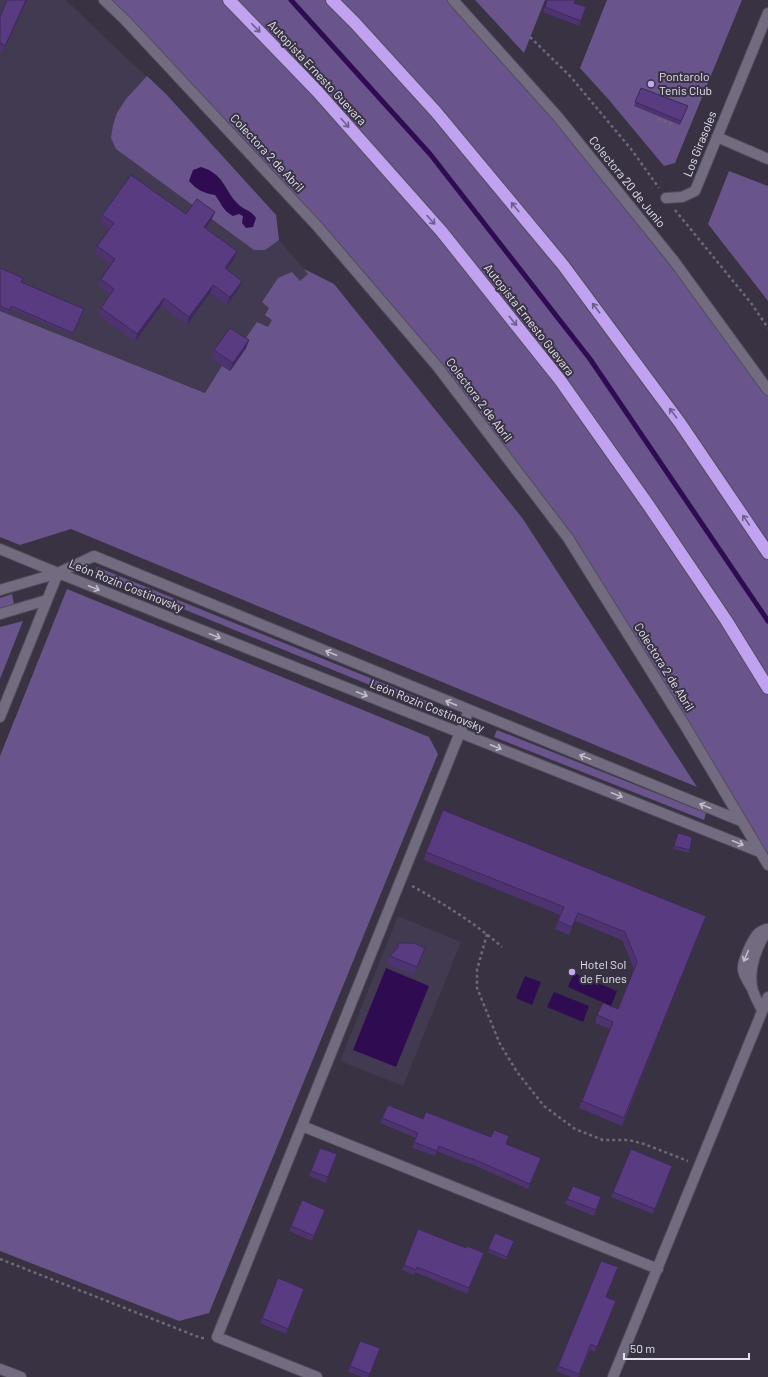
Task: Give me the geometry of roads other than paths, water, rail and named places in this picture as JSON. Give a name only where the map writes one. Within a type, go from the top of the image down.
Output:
[{"type":"highway","name":"Autopista Ernesto Guevara","points":[[228,0],[317,91],[442,232],[560,380],[649,506],[726,620],[768,688]]},
{"type":"highway","points":[[332,0],[355,23],[436,112],[563,264],[680,423],[768,553]]},
{"type":"street","name":"Colectora 2 de Abril","points":[[104,0],[125,20],[318,227],[437,366],[568,538],[680,718],[768,865]]},
{"type":"street","name":"Colectora 20 de Junio","points":[[452,0],[563,123],[674,260],[768,390]]},
{"type":"street","name":"Los Girasoles","points":[[666,198],[682,197],[694,191],[768,13]]},
{"type":"street","points":[[717,137],[768,159]]},
{"type":"street","points":[[0,549],[58,573]]},
{"type":"street","name":"León Rozin Costinovsky","points":[[58,573],[94,556],[741,821]]},
{"type":"street","name":"León Rozin Costinovsky","points":[[58,573],[760,852]]},
{"type":"street","points":[[0,590],[58,573]]},
{"type":"street","points":[[0,717],[58,573]]},
{"type":"street","points":[[0,614],[47,600]]},
{"type":"street","points":[[317,1377],[217,1336],[469,710]]},
{"type":"street","points":[[762,1010],[752,990],[751,968],[763,937],[768,929]]},
{"type":"street","points":[[613,1377],[768,997]]},
{"type":"street","points":[[302,1126],[658,1269]]},
{"type":"street","points":[[0,1369],[21,1377]]},
{"type":"waterway","points":[[291,0],[430,154],[590,359],[768,621]]},
{"type":"place","name":"Pontarolo Tenis Club","points":[[651,84]]},
{"type":"place","name":"Hotel Sol de Funes","points":[[572,972]]}]
